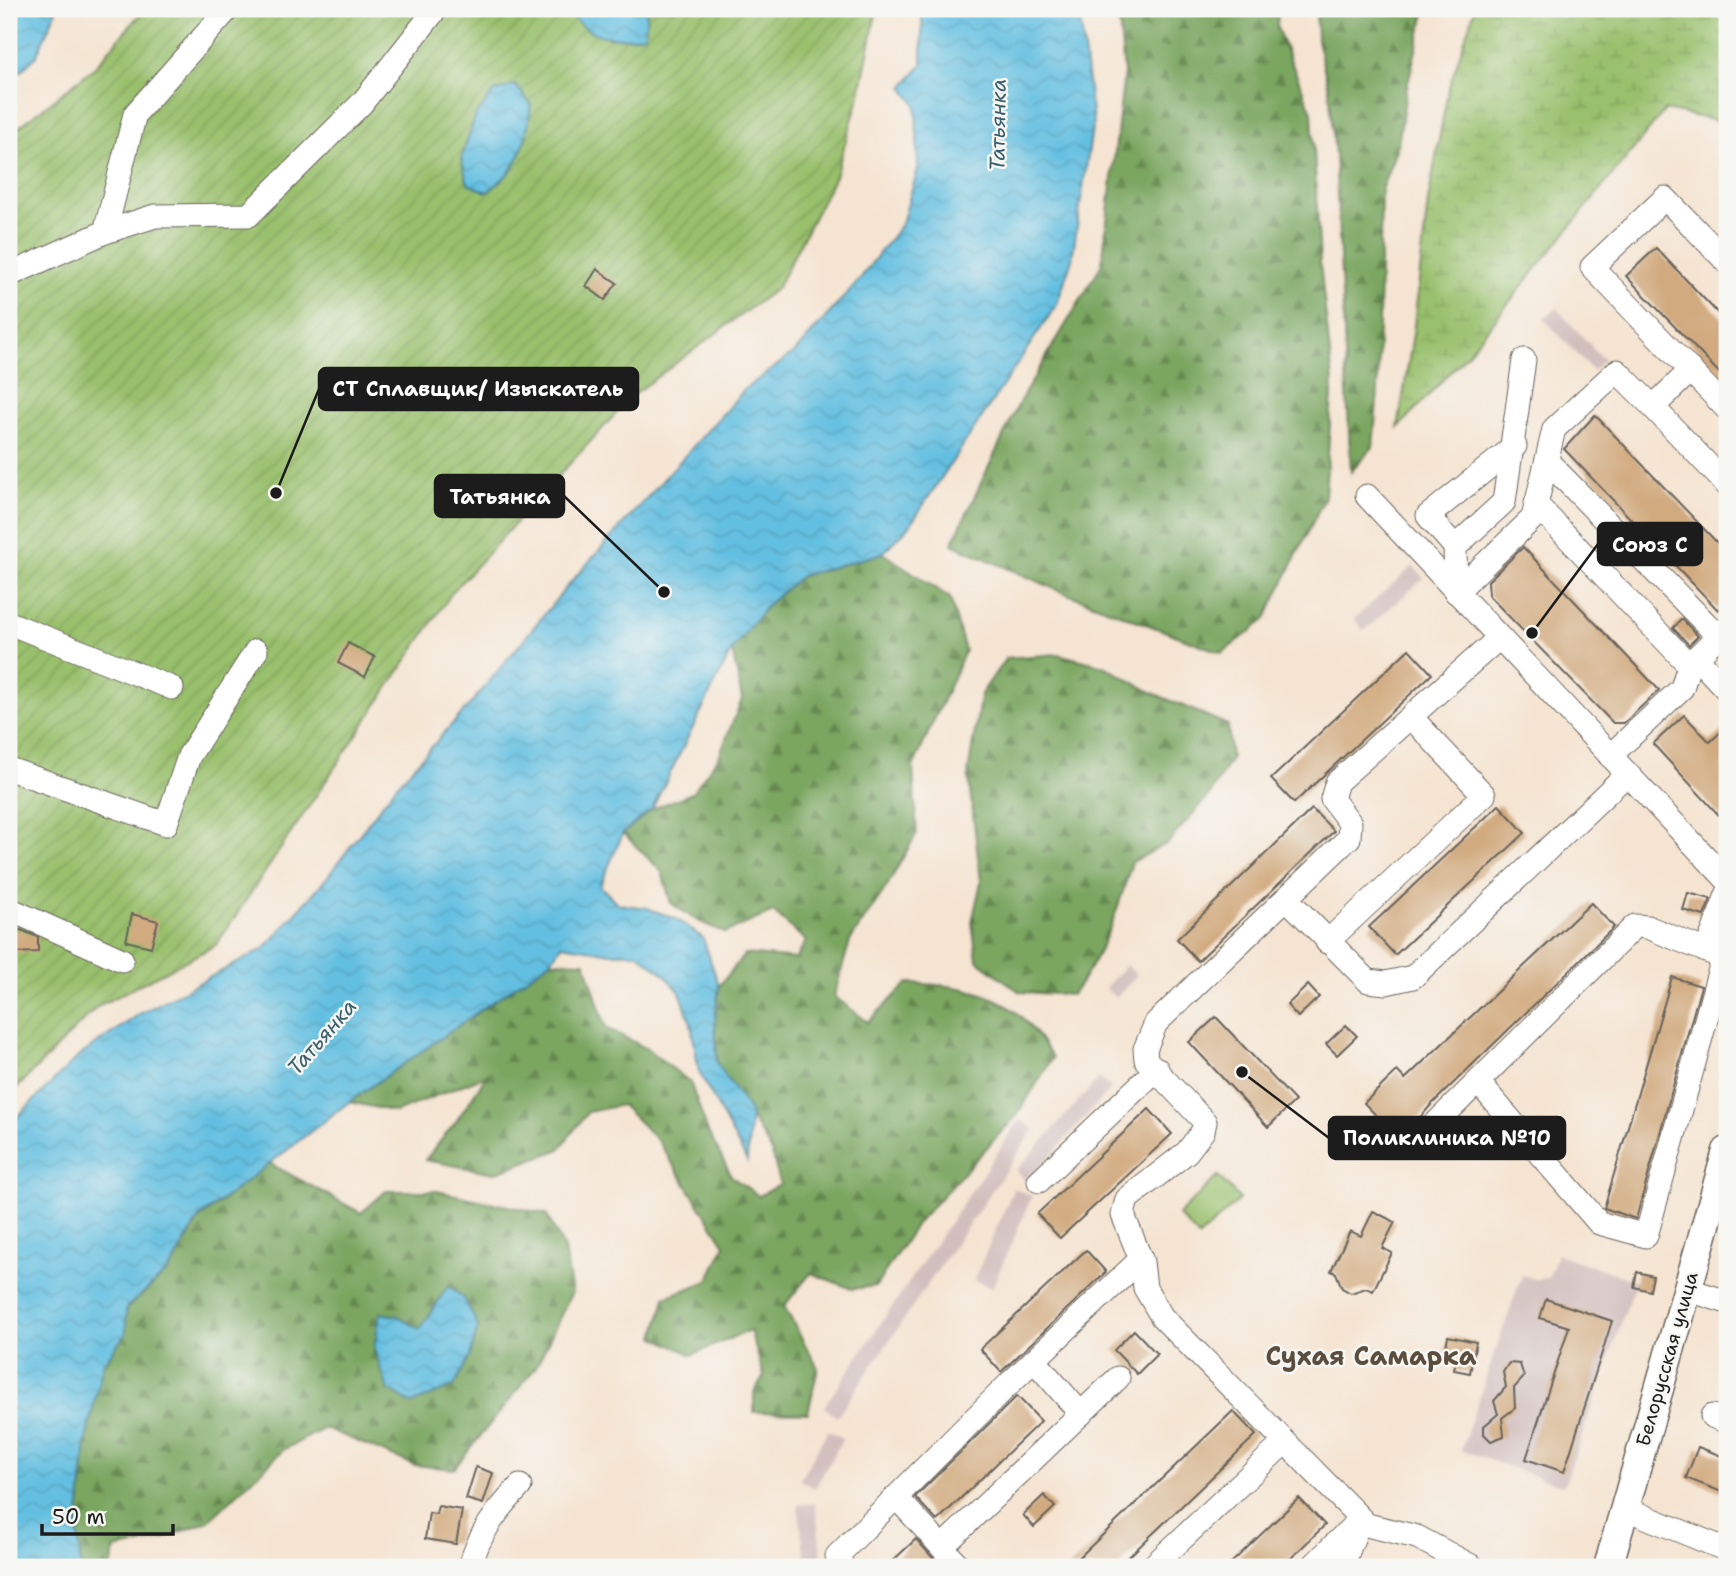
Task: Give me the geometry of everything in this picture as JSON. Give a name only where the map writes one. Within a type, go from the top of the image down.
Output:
[{"type":"main road","name":"Белорусская улица","points":[[1608,1567],[1727,1151]]},
{"type":"street","points":[[105,232],[135,114],[228,9]]},
{"type":"street","points":[[9,275],[105,232],[155,216],[249,215],[362,103],[436,9]]},
{"type":"street","points":[[1727,262],[1665,198],[1592,267],[1727,409]]},
{"type":"street","points":[[1455,547],[1504,502],[1519,443],[1524,360]]},
{"type":"street","points":[[1653,407],[1691,370]]},
{"type":"street","points":[[1456,592],[1533,518],[1554,429],[1617,371],[1727,485]]},
{"type":"street","points":[[1456,592],[1455,547],[1428,516],[1519,443]]},
{"type":"street","points":[[1546,461],[1723,631],[1693,661],[1682,688],[1610,756]]},
{"type":"street","points":[[1367,496],[1727,880]]},
{"type":"street","points":[[1536,504],[1693,661],[1727,690]]},
{"type":"street","points":[[9,623],[172,688]]},
{"type":"street","points":[[1463,1564],[1417,1537],[1385,1532],[1367,1525],[1162,1317],[1145,1288],[1141,1259],[1123,1215],[1128,1199],[1187,1152],[1203,1131],[1205,1122],[1146,1060],[1144,1049],[1156,1023],[1349,838],[1350,823],[1332,799],[1337,782],[1499,638]]},
{"type":"street","points":[[9,769],[166,824],[189,756],[256,651]]},
{"type":"street","points":[[1327,942],[1483,795],[1411,716]]},
{"type":"street","points":[[1287,899],[1368,981],[1387,983],[1413,977],[1627,774]]},
{"type":"street","points":[[1478,1082],[1600,1223],[1646,1236],[1719,956],[1727,895]]},
{"type":"street","points":[[9,909],[122,960]]},
{"type":"street","points":[[1423,1136],[1635,926],[1647,927],[1719,956]]},
{"type":"street","points":[[1039,1181],[1157,1069]]},
{"type":"street","points":[[843,1567],[837,1556],[1012,1381],[1141,1259]]},
{"type":"street","points":[[1686,1289],[1727,1302]]},
{"type":"street","points":[[1034,1360],[1081,1414]]},
{"type":"street","points":[[942,1547],[1118,1378]]},
{"type":"street","points":[[1152,1567],[1285,1442]]},
{"type":"street","points":[[471,1567],[475,1548],[490,1518],[520,1486]]},
{"type":"street","points":[[896,1497],[960,1567]]},
{"type":"street","points":[[1625,1508],[1727,1550]]},
{"type":"street","points":[[1312,1567],[1360,1519]]},
{"type":"street","points":[[1342,1567],[1360,1519]]},
{"type":"shaded area","points":[[1556,308],[1604,360],[1593,371],[1544,319]]},
{"type":"shaded area","points":[[1413,566],[1424,578],[1364,631],[1354,619]]},
{"type":"shaded area","points":[[1126,965],[1137,975],[1116,998],[1105,988]]},
{"type":"shaded area","points":[[1099,1078],[1111,1088],[1027,1182],[1016,1171]]},
{"type":"shaded area","points":[[1020,1119],[1034,1129],[837,1417],[824,1407]]},
{"type":"shaded area","points":[[1014,1188],[1032,1196],[992,1288],[974,1280]]},
{"type":"shaded area","points":[[1557,1254],[1636,1281],[1564,1486],[1461,1450],[1522,1275],[1538,1280],[1549,1277]]},
{"type":"shaded area","points":[[828,1430],[843,1438],[815,1488],[800,1480]]},
{"type":"shaded area","points":[[815,1503],[823,1567],[806,1567],[798,1505]]},
{"type":"green space","points":[[144,9],[877,9],[859,98],[835,176],[777,288],[633,395],[453,591],[216,945],[98,1006],[9,1096],[9,135],[95,67]]},
{"type":"green space","points":[[1118,9],[1278,9],[1277,28],[1312,112],[1320,263],[1333,381],[1325,497],[1265,620],[1222,653],[1062,592],[952,544],[1020,401],[1102,264],[1124,73]]},
{"type":"green space","points":[[1316,9],[1426,9],[1406,91],[1398,145],[1381,190],[1378,392],[1373,447],[1351,472],[1335,156],[1329,89],[1317,40]]},
{"type":"green space","points":[[1475,9],[1727,9],[1727,123],[1665,110],[1468,353],[1398,428],[1413,334],[1428,201],[1448,90]]},
{"type":"green space","points":[[883,553],[950,598],[965,651],[913,767],[917,833],[887,886],[850,941],[834,996],[868,1022],[908,983],[966,989],[993,998],[1018,1014],[1053,1057],[1018,1114],[916,1224],[876,1286],[852,1289],[811,1273],[784,1306],[818,1368],[808,1413],[754,1412],[754,1392],[764,1376],[750,1330],[692,1355],[655,1337],[665,1297],[708,1281],[725,1245],[658,1141],[622,1105],[588,1112],[559,1150],[494,1173],[425,1160],[455,1123],[487,1075],[396,1112],[349,1102],[551,961],[585,962],[606,1028],[646,1048],[690,1082],[708,1132],[732,1177],[759,1196],[780,1184],[771,1150],[717,1063],[715,1018],[719,986],[745,954],[796,959],[806,941],[773,912],[725,933],[698,921],[671,903],[662,872],[623,833],[652,809],[692,793],[719,756],[742,699],[732,650],[767,605],[801,576]]},
{"type":"green space","points":[[1058,654],[1104,666],[1155,694],[1228,725],[1231,759],[1211,793],[1168,843],[1132,862],[1108,931],[1093,963],[1072,995],[1020,992],[977,960],[972,922],[981,882],[968,773],[981,694],[1006,658]]},
{"type":"green space","points":[[269,1163],[361,1213],[386,1191],[437,1191],[546,1214],[564,1248],[572,1292],[536,1367],[454,1469],[414,1465],[325,1428],[283,1450],[209,1521],[160,1540],[115,1549],[111,1567],[80,1567],[78,1528],[86,1440],[103,1364],[126,1333],[126,1309],[169,1270],[199,1219]]},
{"type":"green space","points":[[1218,1176],[1240,1199],[1199,1237],[1178,1215]]},
{"type":"water","points":[[10,9],[57,9],[36,57],[9,82]]},
{"type":"water","points":[[568,9],[647,9],[645,35],[623,38],[602,36],[583,26]]},
{"type":"water","points":[[922,9],[1079,9],[1093,122],[1072,259],[1057,304],[908,528],[883,553],[801,576],[767,605],[732,650],[652,809],[623,833],[600,886],[618,904],[647,908],[676,919],[703,938],[719,986],[715,1018],[717,1063],[751,1113],[747,1161],[699,1072],[691,1023],[680,992],[662,972],[637,953],[611,953],[562,945],[551,961],[349,1102],[199,1218],[169,1270],[126,1308],[126,1333],[103,1364],[86,1440],[78,1528],[80,1567],[9,1567],[9,1125],[79,1056],[141,1013],[264,949],[325,880],[396,786],[474,700],[570,583],[745,389],[795,352],[859,280],[902,223],[918,169],[916,105],[903,87],[922,65]]},
{"type":"water","points":[[515,85],[531,104],[524,143],[508,174],[487,192],[468,184],[461,159],[476,115],[494,92]]},
{"type":"water","points":[[448,1286],[464,1298],[478,1326],[470,1356],[454,1386],[412,1404],[388,1389],[374,1349],[380,1313],[398,1316],[420,1329]]},
{"type":"building","points":[[1656,248],[1727,323],[1727,381],[1626,276]]},
{"type":"building","points":[[597,269],[617,283],[605,300],[586,286]]},
{"type":"building","points":[[1595,415],[1727,553],[1727,601],[1718,610],[1564,449]]},
{"type":"building","points":[[1523,547],[1659,690],[1624,723],[1613,723],[1489,596],[1488,581]]},
{"type":"building","points":[[1682,619],[1698,636],[1689,645],[1673,628]]},
{"type":"building","points":[[348,643],[375,657],[365,677],[338,663]]},
{"type":"building","points":[[1409,649],[1432,674],[1294,803],[1271,779]]},
{"type":"building","points":[[1684,715],[1710,742],[1727,726],[1727,824],[1653,744]]},
{"type":"building","points":[[1499,805],[1525,833],[1395,955],[1369,927]]},
{"type":"building","points":[[1312,809],[1334,831],[1198,961],[1177,939]]},
{"type":"building","points":[[1688,893],[1711,899],[1704,916],[1683,910]]},
{"type":"building","points":[[1591,903],[1614,927],[1431,1105],[1400,1140],[1364,1103],[1397,1071],[1405,1079]]},
{"type":"building","points":[[132,914],[158,921],[151,947],[126,941]]},
{"type":"building","points":[[12,930],[21,930],[38,937],[38,952],[12,953]]},
{"type":"building","points":[[1672,977],[1701,986],[1636,1219],[1604,1208]]},
{"type":"building","points":[[1308,985],[1319,997],[1298,1017],[1287,1005]]},
{"type":"building","points":[[1216,1017],[1295,1101],[1268,1127],[1189,1042]]},
{"type":"building","points":[[1346,1025],[1357,1036],[1337,1055],[1326,1044]]},
{"type":"building","points":[[1149,1109],[1172,1134],[1060,1238],[1037,1214]]},
{"type":"building","points":[[1373,1211],[1395,1222],[1382,1248],[1392,1253],[1373,1291],[1366,1288],[1351,1293],[1342,1288],[1336,1273],[1331,1271],[1350,1231],[1361,1236]]},
{"type":"building","points":[[1086,1250],[1106,1272],[1001,1372],[980,1349]]},
{"type":"building","points":[[1637,1272],[1653,1276],[1650,1291],[1634,1287]]},
{"type":"building","points":[[1546,1299],[1612,1321],[1564,1472],[1526,1459],[1569,1327],[1540,1318]]},
{"type":"building","points":[[1134,1330],[1157,1354],[1137,1374],[1114,1350]]},
{"type":"building","points":[[1448,1336],[1476,1342],[1470,1373],[1454,1370],[1456,1359],[1444,1357]]},
{"type":"building","points":[[1509,1363],[1520,1364],[1524,1377],[1514,1388],[1515,1408],[1502,1418],[1504,1436],[1491,1441],[1484,1434],[1484,1426],[1498,1414],[1494,1401],[1506,1387],[1503,1372]]},
{"type":"building","points":[[1017,1396],[1041,1421],[937,1521],[915,1497]]},
{"type":"building","points":[[1233,1411],[1256,1435],[1118,1567],[1069,1567]]},
{"type":"building","points":[[1698,1447],[1727,1458],[1727,1494],[1686,1478]]},
{"type":"building","points":[[476,1467],[493,1473],[483,1504],[466,1499]]},
{"type":"building","points":[[1044,1495],[1055,1507],[1034,1527],[1023,1515]]},
{"type":"building","points":[[1299,1498],[1325,1525],[1282,1567],[1227,1567]]},
{"type":"building","points":[[438,1506],[462,1510],[456,1544],[425,1539],[429,1513],[436,1514]]},
{"type":"building","points":[[916,1539],[941,1567],[886,1567]]},
{"type":"place","name":"СТ Сплавщик/ Изыскатель","points":[[276,493]]},
{"type":"place","name":"Татьянка","points":[[664,592]]},
{"type":"place","name":"Союз С","points":[[1532,633]]},
{"type":"place","name":"Поликлиника №10","points":[[1242,1072]]},
{"type":"district","name":"Сухая Самарка","points":[[1371,1355]]}]
